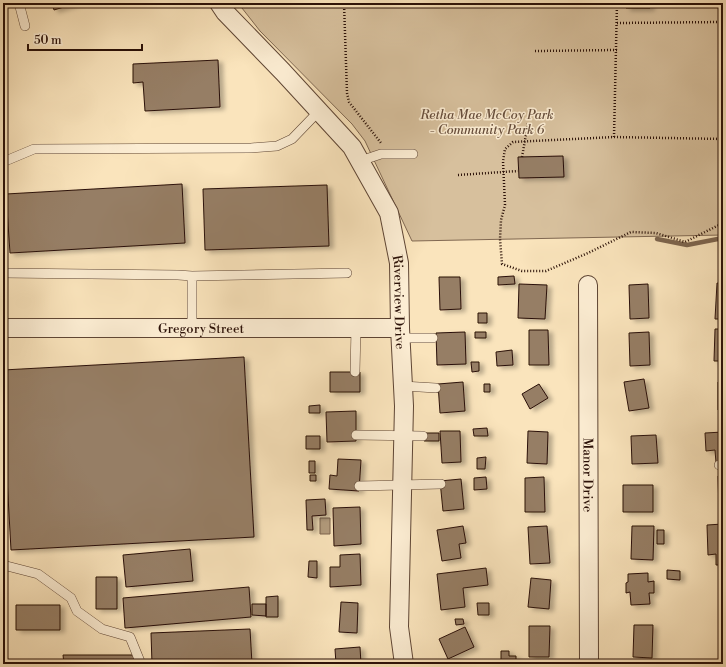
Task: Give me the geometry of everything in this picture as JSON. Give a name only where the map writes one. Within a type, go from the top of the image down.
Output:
[{"type":"street","name":"Riverview Drive","points":[[219,3],[225,12],[352,147],[389,213],[399,263],[400,333],[403,386],[399,627],[404,664]]},
{"type":"street","name":"Manor Drive","points":[[588,285],[589,664]]},
{"type":"street","name":"Gregory Street","points":[[3,328],[356,328],[400,333]]},
{"type":"lane","points":[[19,3],[25,26]]},
{"type":"lane","points":[[3,162],[34,149],[251,148],[277,146],[292,139],[319,111]]},
{"type":"lane","points":[[360,161],[381,154],[413,154]]},
{"type":"lane","points":[[3,273],[192,276],[347,273]]},
{"type":"lane","points":[[192,276],[192,329]]},
{"type":"lane","points":[[355,372],[356,328]]},
{"type":"lane","points":[[400,333],[433,338]]},
{"type":"lane","points":[[403,386],[436,388]]},
{"type":"lane","points":[[356,435],[423,436]]},
{"type":"lane","points":[[359,486],[441,484]]},
{"type":"lane","points":[[3,565],[38,574],[71,598],[77,611],[102,629],[130,636],[141,664]]},
{"type":"path","points":[[344,3],[347,94],[349,102],[390,154]]},
{"type":"path","points":[[614,137],[617,3]]},
{"type":"path","points":[[617,22],[723,22]]},
{"type":"path","points":[[535,51],[617,50]]},
{"type":"path","points":[[522,157],[528,123]]},
{"type":"path","points":[[723,139],[614,137],[513,142],[505,149],[503,161],[505,206],[501,220],[500,239],[502,264],[522,271],[546,271],[631,232],[656,233],[685,242],[723,223]]},
{"type":"path","points":[[458,175],[518,171]]},
{"type":"green space","name":"Retha Mae McCoy Park - Community Park 6","points":[[238,3],[723,3],[723,235],[412,241],[365,141],[352,124],[260,31]]},
{"type":"shaded area","points":[[320,518],[330,518],[330,534],[320,534]]},
{"type":"building","points":[[52,3],[77,3],[54,10]]},
{"type":"building","points":[[626,3],[650,3],[650,8],[626,8]]},
{"type":"building","points":[[218,60],[220,107],[145,111],[143,82],[133,83],[133,64]]},
{"type":"building","points":[[563,156],[564,177],[519,178],[518,157]]},
{"type":"building","points":[[182,184],[185,243],[10,253],[6,194]]},
{"type":"building","points":[[327,185],[329,246],[205,250],[203,189]]},
{"type":"building","points":[[514,276],[515,284],[498,285],[498,277]]},
{"type":"building","points":[[439,277],[460,277],[461,309],[440,310]]},
{"type":"building","points":[[717,283],[723,284],[723,319],[715,319]]},
{"type":"building","points":[[519,284],[547,285],[545,319],[518,318]]},
{"type":"building","points":[[648,284],[649,318],[630,319],[629,285]]},
{"type":"building","points":[[478,313],[487,313],[487,323],[478,323]]},
{"type":"building","points":[[715,329],[723,329],[723,361],[714,361]]},
{"type":"building","points":[[529,330],[548,330],[549,365],[529,365]]},
{"type":"building","points":[[465,332],[466,364],[437,365],[436,333]]},
{"type":"building","points":[[475,332],[486,332],[486,338],[475,338]]},
{"type":"building","points":[[649,332],[650,365],[630,366],[629,333]]},
{"type":"building","points":[[512,350],[513,365],[497,366],[496,352]]},
{"type":"building","points":[[244,357],[254,537],[11,550],[3,406],[3,370]]},
{"type":"building","points":[[471,362],[479,362],[479,371],[472,372]]},
{"type":"building","points":[[330,372],[360,372],[360,392],[330,392]]},
{"type":"building","points":[[644,379],[649,408],[629,411],[624,382]]},
{"type":"building","points":[[463,382],[465,411],[440,413],[438,384]]},
{"type":"building","points":[[718,382],[723,382],[723,410],[718,410]]},
{"type":"building","points":[[484,384],[490,384],[490,392],[484,392]]},
{"type":"building","points":[[539,384],[548,398],[530,409],[522,394]]},
{"type":"building","points":[[320,405],[320,413],[309,413],[309,406]]},
{"type":"building","points":[[356,411],[356,441],[327,442],[326,412]]},
{"type":"building","points":[[487,428],[488,436],[474,436],[473,429]]},
{"type":"building","points":[[440,431],[460,431],[461,462],[442,463]]},
{"type":"building","points":[[528,431],[548,432],[547,464],[527,463]]},
{"type":"building","points":[[723,432],[723,463],[716,463],[715,450],[706,451],[705,433]]},
{"type":"building","points":[[424,433],[439,433],[439,441],[424,441]]},
{"type":"building","points":[[656,435],[658,463],[632,464],[631,436]]},
{"type":"building","points":[[306,436],[320,436],[320,449],[306,449]]},
{"type":"building","points":[[486,457],[485,469],[477,469],[477,458]]},
{"type":"building","points":[[338,459],[361,460],[359,491],[329,489],[330,475],[337,476]]},
{"type":"building","points":[[309,461],[315,461],[315,473],[309,473]]},
{"type":"building","points":[[310,475],[316,475],[316,481],[310,481]]},
{"type":"building","points":[[718,476],[723,476],[723,511],[719,511]]},
{"type":"building","points":[[486,477],[487,489],[474,490],[474,478]]},
{"type":"building","points":[[544,477],[545,512],[525,512],[525,478]]},
{"type":"building","points":[[461,479],[464,509],[443,511],[440,481]]},
{"type":"building","points":[[623,485],[653,485],[653,512],[623,512]]},
{"type":"building","points":[[325,499],[326,515],[312,516],[313,530],[307,530],[306,500]]},
{"type":"building","points":[[360,507],[361,544],[334,546],[333,508]]},
{"type":"building","points":[[723,524],[723,565],[716,565],[716,554],[708,555],[707,525]]},
{"type":"building","points":[[463,526],[466,543],[459,544],[461,558],[442,561],[437,530]]},
{"type":"building","points":[[547,526],[550,563],[530,564],[528,527]]},
{"type":"building","points":[[632,526],[654,526],[653,560],[631,559]]},
{"type":"building","points":[[657,530],[664,530],[664,544],[657,544]]},
{"type":"building","points":[[190,549],[193,581],[126,587],[123,555]]},
{"type":"building","points":[[360,554],[361,585],[330,587],[330,567],[340,567],[340,555]]},
{"type":"building","points":[[309,561],[317,561],[317,578],[308,577]]},
{"type":"building","points":[[486,568],[488,585],[463,588],[465,607],[441,610],[437,574]]},
{"type":"building","points":[[667,570],[680,571],[680,580],[667,579]]},
{"type":"building","points":[[648,573],[648,582],[654,581],[654,593],[649,593],[650,604],[631,605],[630,592],[626,593],[628,574]]},
{"type":"building","points":[[719,574],[723,574],[723,610],[720,610]]},
{"type":"building","points":[[96,577],[117,577],[117,609],[96,609]]},
{"type":"building","points":[[531,578],[551,580],[549,609],[528,607]]},
{"type":"building","points":[[249,587],[251,617],[125,628],[123,598]]},
{"type":"building","points":[[278,596],[278,617],[266,617],[266,597]]},
{"type":"building","points":[[341,602],[358,603],[357,633],[339,632]]},
{"type":"building","points":[[477,603],[489,603],[489,615],[478,615]]},
{"type":"building","points":[[252,604],[266,604],[266,616],[252,615]]},
{"type":"building","points":[[16,605],[60,605],[60,630],[16,630]]},
{"type":"building","points":[[455,619],[463,619],[464,624],[456,625]]},
{"type":"building","points":[[719,623],[723,623],[723,659],[720,659]]},
{"type":"building","points":[[634,625],[653,625],[652,658],[633,657]]},
{"type":"building","points":[[529,626],[550,626],[549,657],[529,657]]},
{"type":"building","points":[[465,627],[474,647],[448,659],[439,639]]},
{"type":"building","points":[[250,629],[252,664],[152,664],[151,633]]},
{"type":"building","points":[[360,647],[361,664],[336,664],[335,649]]},
{"type":"building","points":[[501,651],[509,651],[509,656],[516,656],[516,664],[501,664]]},
{"type":"building","points":[[63,655],[134,655],[134,664],[64,664]]},
{"type":"waterway","points":[[657,239],[687,245],[723,238]]}]
